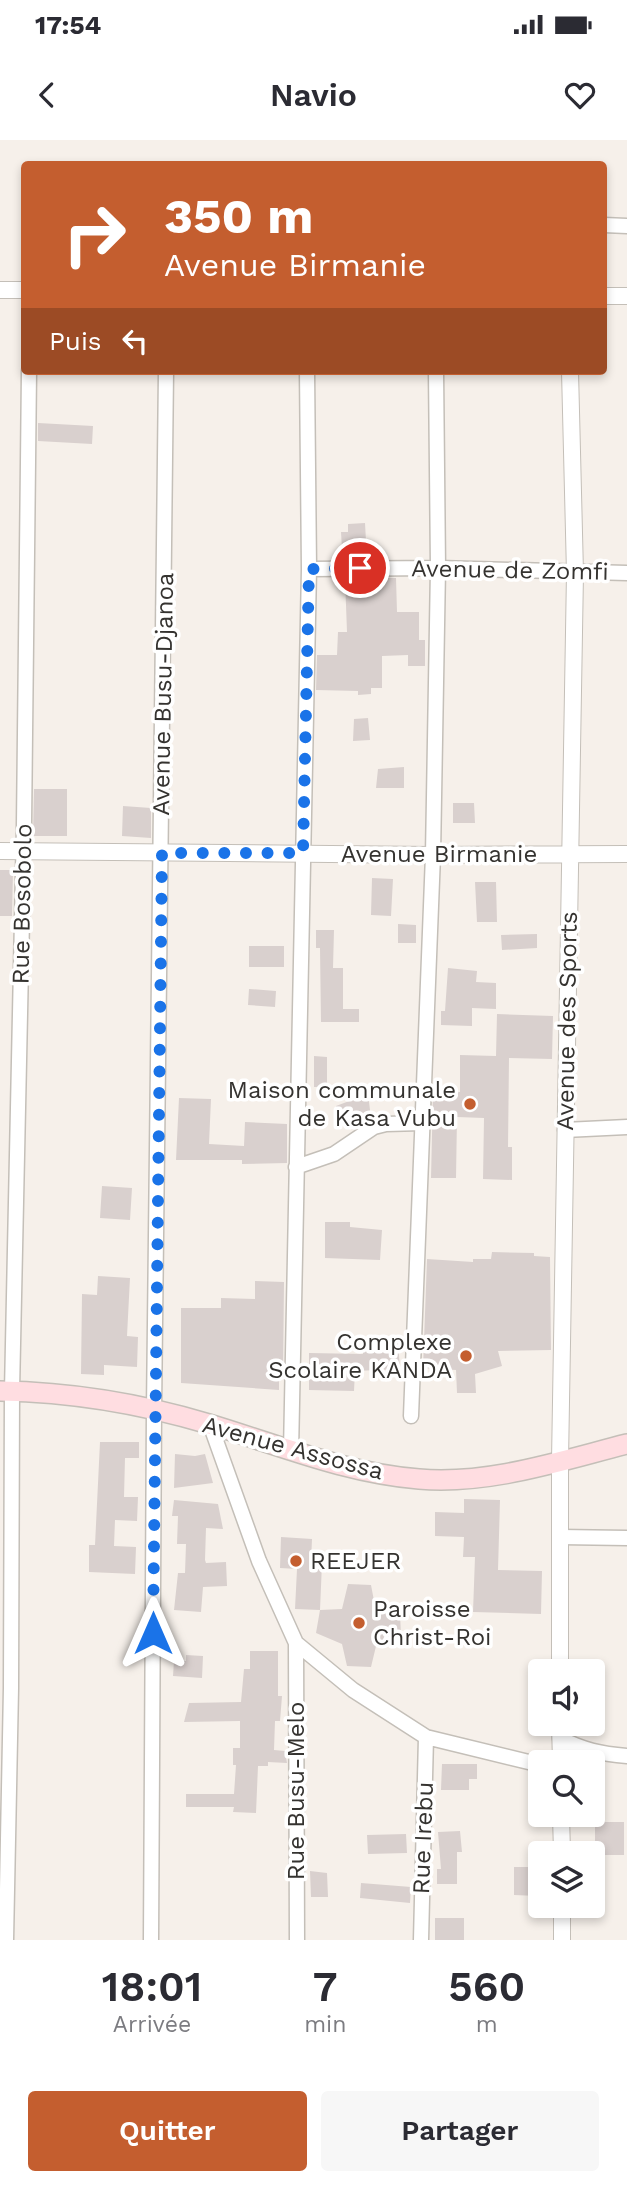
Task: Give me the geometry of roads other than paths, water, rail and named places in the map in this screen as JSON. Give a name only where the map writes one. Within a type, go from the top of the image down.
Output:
[{"type":"main road","name":"Avenue Assossa","points":[[6,1391],[75,1397],[154,1410],[210,1424],[291,1452],[358,1470],[421,1479],[477,1477],[529,1470],[627,1444]]},
{"type":"street","points":[[607,225],[627,226]]},
{"type":"street","points":[[0,290],[21,290]]},
{"type":"street","points":[[607,296],[627,296]]},
{"type":"street","name":"Rue Bosobolo","points":[[6,1940],[11,1688],[6,1391],[23,851],[29,375]]},
{"type":"street","name":"Avenue Busu-Djanoa","points":[[151,1940],[166,375]]},
{"type":"street","points":[[291,1452],[309,569],[307,375]]},
{"type":"street","points":[[411,1416],[433,855],[438,568],[436,375]]},
{"type":"street","name":"Avenue des Sports","points":[[560,1659],[560,1461],[575,573],[570,375]]},
{"type":"street","name":"Avenue de Zomfi","points":[[309,569],[438,568],[627,573]]},
{"type":"street","name":"Avenue Birmanie","points":[[0,850],[433,855],[627,853]]},
{"type":"street","points":[[296,1167],[334,1154],[374,1128],[386,1124],[422,1123]]},
{"type":"street","points":[[565,1130],[627,1127]]},
{"type":"street","points":[[210,1424],[259,1560],[296,1643],[354,1690],[426,1737],[528,1762]]},
{"type":"street","points":[[560,1537],[627,1538]]},
{"type":"street","name":"Rue Busu-Melo","points":[[296,1643],[297,1940]]},
{"type":"street","points":[[566,1736],[580,1748],[601,1754],[627,1756]]},
{"type":"street","name":"Rue Irebu","points":[[421,1940],[426,1737]]},
{"type":"street","points":[[562,1918],[562,1940]]},
{"type":"place","name":"Maison communale de Kasa Vubu","points":[[470,1104]]},
{"type":"place","name":"Complexe Scolaire KANDA","points":[[466,1356]]},
{"type":"place","name":"REEJER","points":[[296,1561]]},
{"type":"place","name":"Paroisse Christ-Roi","points":[[359,1623]]}]
